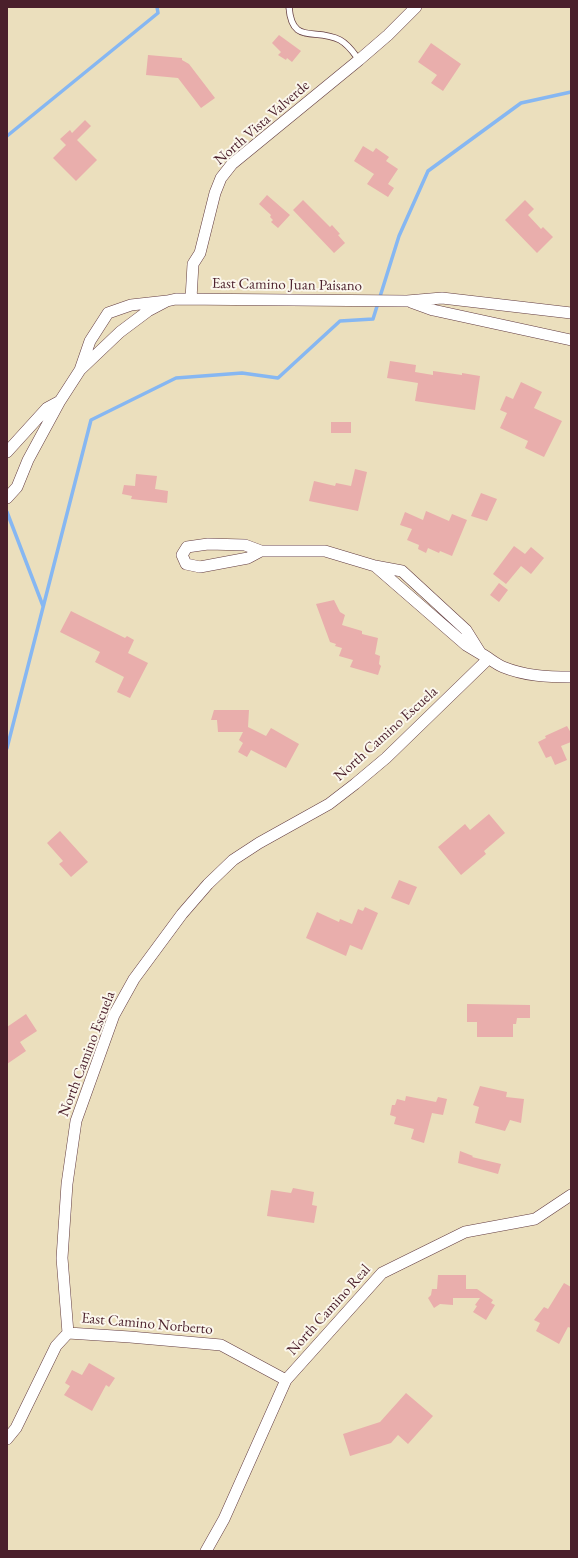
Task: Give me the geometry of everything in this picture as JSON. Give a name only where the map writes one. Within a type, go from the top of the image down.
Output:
[{"type":"street","name":"North Vista Valverde","points":[[191,299],[193,264],[200,252],[215,193],[221,178],[232,164],[359,60],[388,35],[416,7]]},
{"type":"street","name":"East Camino Juan Paisano","points":[[80,370],[90,341],[108,313],[131,305],[176,299],[407,301],[442,298],[515,308],[571,313]]},
{"type":"street","name":"East Camino Juan Paisano","points":[[7,498],[17,487],[28,460],[60,401],[80,370],[120,332],[148,311],[167,301]]},
{"type":"street","name":"East Camino Juan Paisano","points":[[407,301],[433,310],[571,340]]},
{"type":"street","points":[[7,452],[47,408],[60,401]]},
{"type":"street","points":[[261,551],[248,558],[200,567],[186,564],[182,555],[186,546],[208,544],[245,545],[261,551],[325,551],[375,566],[466,645],[502,667],[518,672],[550,678],[571,677]]},
{"type":"street","name":"North Camino Escuela","points":[[68,1333],[62,1258],[67,1184],[76,1121],[114,1015],[134,979],[182,914],[208,884],[233,860],[259,843],[329,804],[355,784],[412,734],[485,662],[485,656]]},
{"type":"street","name":"North Camino Real","points":[[206,1551],[224,1519],[286,1380],[382,1273],[465,1232],[535,1219],[571,1195]]},
{"type":"street","points":[[7,1439],[16,1428],[56,1346],[68,1333]]},
{"type":"street","name":"East Camino Norberto","points":[[68,1333],[221,1345],[286,1380]]},
{"type":"lane","points":[[289,7],[290,21],[297,29],[306,34],[324,35],[339,40],[352,49],[359,60]]},
{"type":"building","points":[[279,35],[301,51],[292,62],[287,58],[286,60],[278,55],[281,52],[272,43]]},
{"type":"building","points":[[431,43],[461,64],[443,91],[431,83],[437,75],[418,62]]},
{"type":"building","points":[[148,55],[182,58],[182,60],[189,64],[215,98],[201,108],[178,78],[146,75]]},
{"type":"building","points":[[85,120],[91,126],[77,140],[97,160],[76,181],[53,158],[66,145],[60,139],[70,130],[72,133]]},
{"type":"building","points":[[363,146],[373,152],[376,148],[389,157],[386,161],[398,169],[388,184],[394,188],[388,197],[367,184],[374,174],[354,161]]},
{"type":"building","points":[[267,195],[290,215],[278,228],[271,222],[273,220],[270,217],[271,215],[259,204]]},
{"type":"building","points":[[303,200],[330,227],[332,225],[340,234],[338,235],[345,243],[334,253],[293,210]]},
{"type":"building","points":[[525,200],[534,209],[528,215],[541,229],[543,227],[553,237],[537,253],[505,220]]},
{"type":"building","points":[[390,361],[416,365],[415,372],[433,375],[433,371],[480,376],[475,410],[415,401],[418,383],[387,378]]},
{"type":"building","points":[[521,382],[542,392],[534,408],[562,421],[544,457],[525,448],[528,441],[500,428],[507,413],[500,410],[506,396],[513,399]]},
{"type":"building","points":[[331,422],[351,422],[351,433],[331,433]]},
{"type":"building","points":[[355,469],[367,472],[358,511],[309,501],[314,481],[335,486],[336,483],[351,486]]},
{"type":"building","points":[[136,474],[157,476],[155,489],[168,491],[167,503],[131,499],[132,496],[122,494],[124,485],[135,486]]},
{"type":"building","points":[[481,493],[497,499],[487,521],[471,516]]},
{"type":"building","points":[[426,511],[449,521],[452,514],[467,520],[452,556],[440,551],[439,553],[428,548],[426,553],[418,549],[419,545],[407,540],[412,529],[400,525],[405,512],[423,520]]},
{"type":"building","points":[[514,546],[525,554],[531,547],[544,558],[531,574],[521,566],[506,584],[493,574]]},
{"type":"building","points":[[499,583],[508,590],[499,602],[490,595]]},
{"type":"building","points":[[334,600],[340,612],[345,615],[342,625],[362,631],[362,634],[378,638],[375,654],[380,656],[379,664],[381,666],[378,675],[350,667],[353,660],[339,656],[342,648],[335,646],[336,644],[330,642],[316,604]]},
{"type":"building","points":[[71,611],[125,638],[127,636],[134,640],[128,653],[148,663],[130,698],[117,692],[124,677],[95,662],[100,652],[60,632]]},
{"type":"building","points":[[214,710],[249,710],[248,727],[266,736],[271,728],[299,744],[286,768],[251,750],[247,757],[238,752],[243,743],[239,740],[243,732],[218,732],[217,720],[211,720]]},
{"type":"building","points":[[567,726],[571,733],[571,742],[561,746],[567,760],[555,765],[551,756],[546,758],[538,742],[546,738],[545,736]]},
{"type":"building","points":[[489,814],[505,833],[484,851],[486,854],[461,875],[438,847],[465,824],[470,830]]},
{"type":"building","points":[[60,831],[88,862],[71,877],[59,864],[63,861],[47,843]]},
{"type":"building","points":[[399,880],[417,887],[409,905],[391,898]]},
{"type":"building","points":[[365,907],[378,913],[362,950],[350,945],[346,956],[306,938],[317,912],[339,922],[340,919],[352,924],[358,909],[363,911]]},
{"type":"building","points":[[467,1004],[530,1005],[530,1018],[517,1018],[516,1024],[513,1024],[513,1037],[477,1037],[477,1022],[467,1022]]},
{"type":"building","points":[[26,1014],[37,1031],[20,1042],[26,1051],[7,1064],[7,1027]]},
{"type":"building","points":[[480,1086],[507,1092],[506,1097],[524,1099],[521,1123],[510,1120],[505,1131],[475,1123],[479,1107],[473,1105]]},
{"type":"building","points":[[406,1096],[436,1102],[438,1097],[447,1099],[443,1115],[432,1113],[424,1143],[411,1139],[414,1129],[394,1124],[396,1117],[390,1115],[392,1105],[395,1105],[397,1099],[405,1101]]},
{"type":"building","points":[[460,1151],[473,1156],[472,1157],[501,1164],[498,1174],[458,1163]]},
{"type":"building","points":[[293,1188],[314,1192],[312,1205],[317,1206],[314,1223],[267,1216],[271,1190],[291,1193]]},
{"type":"building","points":[[438,1275],[466,1275],[466,1289],[477,1289],[493,1300],[491,1303],[495,1305],[486,1320],[473,1312],[477,1306],[475,1305],[480,1298],[453,1298],[453,1305],[440,1304],[434,1308],[428,1298],[431,1295],[432,1289],[437,1289]]},
{"type":"building","points":[[564,1283],[571,1287],[571,1328],[568,1327],[559,1344],[536,1331],[540,1323],[534,1320],[544,1307],[548,1309]]},
{"type":"building","points":[[89,1363],[115,1378],[109,1387],[106,1385],[92,1411],[64,1395],[70,1386],[65,1383],[72,1370],[82,1375]]},
{"type":"building","points":[[406,1393],[433,1416],[408,1444],[398,1435],[391,1443],[350,1456],[343,1434],[380,1422]]},
{"type":"waterway","points":[[7,136],[158,13],[157,7]]},
{"type":"waterway","points":[[7,748],[91,420],[176,378],[242,373],[278,378],[340,321],[373,319],[399,236],[428,171],[521,103],[571,92]]},
{"type":"waterway","points":[[7,512],[43,606]]}]
